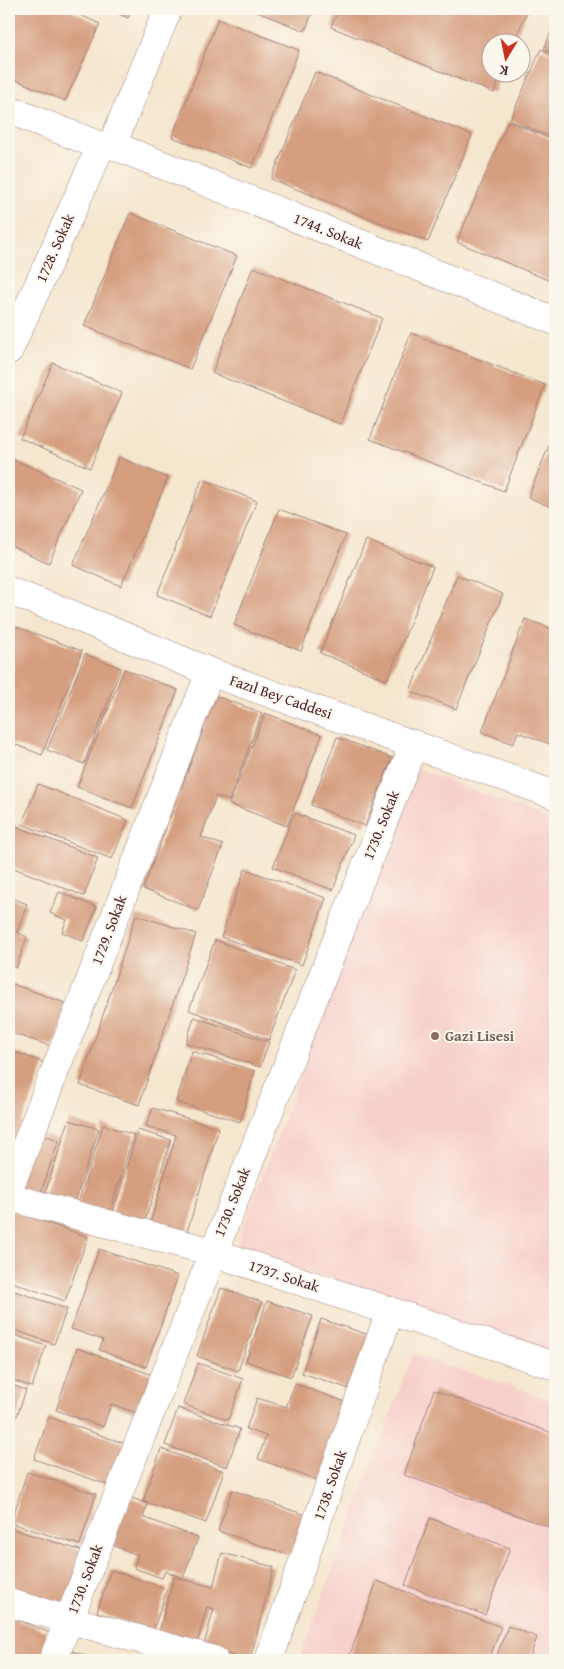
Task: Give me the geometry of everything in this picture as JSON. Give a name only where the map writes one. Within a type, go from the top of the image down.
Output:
[{"type":"street","name":"1728. Sokak","points":[[9,350],[106,146],[168,9]]},
{"type":"street","name":"1744. Sokak","points":[[9,110],[555,321]]},
{"type":"street","name":"Fazıl Bey Caddesi","points":[[9,591],[68,613],[210,672],[555,795]]},
{"type":"street","name":"1729. Sokak","points":[[9,1189],[210,672]]},
{"type":"street","name":"1730. Sokak","points":[[53,1660],[212,1252],[414,744]]},
{"type":"street","name":"1737. Sokak","points":[[9,1197],[212,1252],[555,1366]]},
{"type":"street","name":"1738. Sokak","points":[[269,1660],[390,1311]]},
{"type":"street","points":[[9,1603],[214,1660]]},
{"type":"shaded area","name":"Gazi Lisesi","points":[[416,768],[555,822],[555,1352],[235,1249]]},
{"type":"shaded area","points":[[413,1354],[555,1401],[555,1660],[299,1660]]},
{"type":"building","points":[[11,9],[67,9],[100,24],[65,101],[9,77],[9,13]]},
{"type":"building","points":[[108,9],[132,9],[128,18]]},
{"type":"building","points":[[250,9],[314,9],[305,31]]},
{"type":"building","points":[[338,9],[528,9],[518,32],[482,32],[482,82],[498,82],[494,93],[331,27]]},
{"type":"building","points":[[218,19],[299,50],[252,168],[172,137]]},
{"type":"building","points":[[555,22],[555,54],[544,49]]},
{"type":"building","points":[[541,49],[555,56],[555,139],[510,120],[527,82],[532,82],[532,70]]},
{"type":"building","points":[[315,72],[472,135],[428,242],[271,179]]},
{"type":"building","points":[[508,121],[555,141],[555,278],[553,282],[457,242]]},
{"type":"building","points":[[130,213],[237,256],[190,369],[84,326]]},
{"type":"building","points":[[253,267],[382,318],[340,424],[212,373]]},
{"type":"building","points":[[411,333],[545,385],[504,491],[370,439]]},
{"type":"building","points":[[53,363],[122,393],[90,468],[20,438]]},
{"type":"building","points":[[555,431],[555,509],[528,497]]},
{"type":"building","points":[[119,457],[168,478],[121,586],[73,565]]},
{"type":"building","points":[[12,459],[81,489],[49,563],[9,545],[9,467]]},
{"type":"building","points":[[202,479],[257,501],[210,616],[157,595]]},
{"type":"building","points":[[279,509],[346,535],[301,651],[234,625]]},
{"type":"building","points":[[366,540],[433,567],[387,680],[320,653]]},
{"type":"building","points":[[457,575],[503,594],[456,709],[410,691]]},
{"type":"building","points":[[525,619],[555,630],[555,746],[518,732],[513,744],[482,732]]},
{"type":"building","points":[[9,624],[82,651],[42,755],[9,742]]},
{"type":"building","points":[[85,654],[121,668],[84,764],[47,750]]},
{"type":"building","points":[[124,669],[178,690],[132,808],[77,787]]},
{"type":"building","points":[[216,696],[262,713],[229,801],[216,796],[201,837],[223,845],[198,910],[143,889]]},
{"type":"building","points":[[265,713],[322,735],[287,826],[229,804]]},
{"type":"building","points":[[337,737],[392,758],[365,826],[311,805]]},
{"type":"building","points":[[38,784],[128,820],[112,859],[22,824]]},
{"type":"building","points":[[294,813],[354,835],[333,890],[273,867]]},
{"type":"building","points":[[13,825],[98,858],[84,896],[9,866],[9,837]]},
{"type":"building","points":[[245,869],[326,898],[302,965],[221,937]]},
{"type":"building","points":[[59,892],[97,907],[83,941],[62,932],[67,920],[50,913]]},
{"type":"building","points":[[9,897],[27,904],[17,932],[27,937],[16,968],[9,965]]},
{"type":"building","points":[[136,915],[196,934],[139,1105],[80,1085]]},
{"type":"building","points":[[215,940],[295,970],[269,1040],[189,1010]]},
{"type":"building","points":[[10,983],[68,1004],[53,1047],[9,1032]]},
{"type":"building","points":[[194,1017],[269,1042],[260,1067],[186,1043]]},
{"type":"building","points":[[9,1050],[45,1063],[9,1158]]},
{"type":"building","points":[[192,1051],[255,1071],[240,1122],[176,1102]]},
{"type":"building","points":[[153,1108],[219,1128],[185,1238],[149,1227],[176,1135],[146,1126]]},
{"type":"building","points":[[69,1120],[99,1129],[74,1206],[44,1196]]},
{"type":"building","points":[[103,1125],[134,1135],[108,1217],[77,1206]]},
{"type":"building","points":[[138,1130],[171,1140],[144,1224],[112,1214]]},
{"type":"building","points":[[34,1132],[59,1140],[40,1195],[16,1187]]},
{"type":"building","points":[[10,1210],[88,1237],[65,1301],[9,1281]]},
{"type":"building","points":[[99,1249],[178,1276],[146,1367],[99,1350],[103,1340],[71,1329]]},
{"type":"building","points":[[221,1288],[262,1302],[238,1371],[197,1356]]},
{"type":"building","points":[[9,1289],[67,1309],[54,1344],[9,1328]]},
{"type":"building","points":[[267,1301],[313,1316],[291,1377],[246,1361]]},
{"type":"building","points":[[321,1319],[372,1336],[353,1390],[302,1373]]},
{"type":"building","points":[[9,1333],[46,1346],[32,1387],[9,1379]]},
{"type":"building","points":[[77,1348],[153,1375],[139,1414],[111,1404],[103,1427],[56,1410]]},
{"type":"building","points":[[198,1363],[243,1379],[228,1420],[183,1404]]},
{"type":"building","points":[[9,1384],[26,1390],[17,1416],[9,1413]]},
{"type":"building","points":[[295,1384],[351,1404],[323,1482],[258,1459],[266,1436],[246,1429],[257,1398],[286,1407]]},
{"type":"building","points":[[434,1390],[555,1434],[555,1529],[404,1475]]},
{"type":"building","points":[[178,1408],[240,1429],[227,1467],[165,1445]]},
{"type":"building","points":[[49,1417],[126,1444],[111,1486],[34,1459]]},
{"type":"building","points":[[161,1449],[224,1471],[206,1523],[143,1501]]},
{"type":"building","points":[[27,1472],[96,1494],[80,1545],[11,1523]]},
{"type":"building","points":[[232,1490],[312,1517],[298,1558],[218,1531]]},
{"type":"building","points":[[124,1495],[148,1504],[143,1517],[198,1538],[183,1578],[165,1571],[162,1578],[134,1568],[138,1555],[106,1543]]},
{"type":"building","points":[[430,1518],[510,1548],[485,1615],[405,1585]]},
{"type":"building","points":[[9,1528],[86,1552],[68,1612],[9,1594]]},
{"type":"building","points":[[222,1553],[274,1567],[250,1660],[203,1648],[214,1609],[207,1607],[197,1643],[159,1632],[174,1577],[213,1587]]},
{"type":"building","points":[[111,1570],[167,1589],[153,1631],[97,1612]]},
{"type":"building","points":[[377,1581],[501,1627],[489,1660],[348,1660]]},
{"type":"building","points":[[9,1617],[53,1634],[43,1660],[9,1660]]},
{"type":"building","points":[[508,1626],[537,1637],[529,1660],[495,1660]]},
{"type":"building","points":[[72,1651],[97,1660],[69,1660]]},
{"type":"place","name":"Gazi Lisesi","points":[[435,1036]]}]
